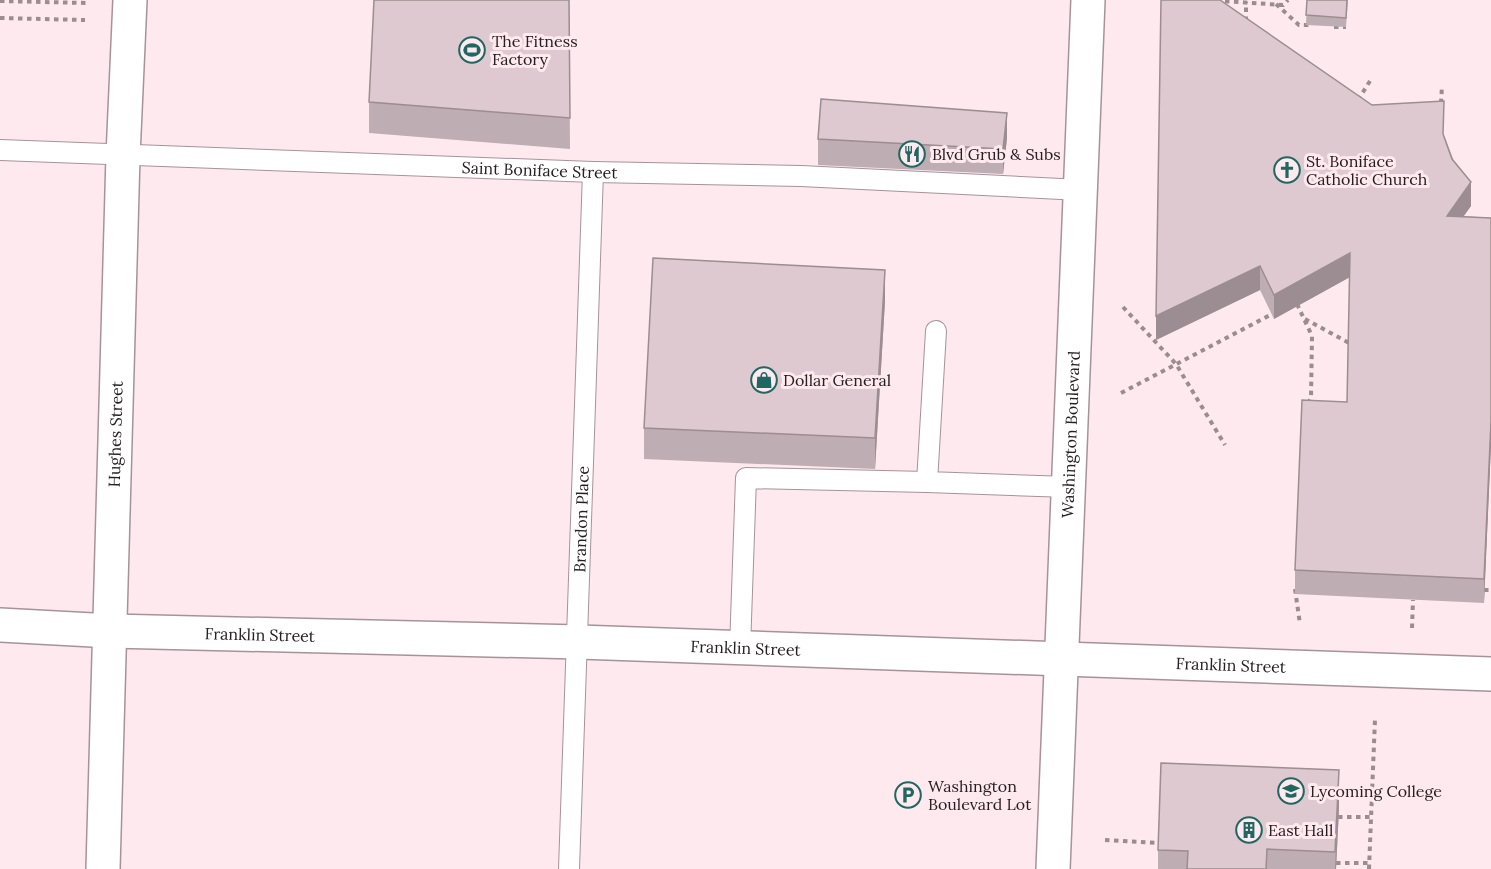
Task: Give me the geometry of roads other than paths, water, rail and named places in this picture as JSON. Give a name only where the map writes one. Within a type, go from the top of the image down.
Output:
[{"type":"street","name":"Hughes Street","points":[[103,869],[123,156],[130,0]]},
{"type":"street","name":"Washington Boulevard","points":[[1053,869],[1088,0]]},
{"type":"street","name":"Franklin Street","points":[[0,625],[111,631],[579,642],[1491,674]]},
{"type":"lane","name":"Saint Boniface Street","points":[[0,150],[593,172],[801,176],[1081,190]]},
{"type":"lane","name":"Brandon Place","points":[[569,869],[579,642],[593,172]]},
{"type":"lane","points":[[927,482],[936,331]]},
{"type":"lane","points":[[740,648],[746,478],[1069,487]]},
{"type":"place","name":"The Fitness Factory","points":[[472,50]]},
{"type":"place","name":"Blvd Grub & Subs","points":[[912,154]]},
{"type":"place","name":"St. Boniface Catholic Church","points":[[1287,170]]},
{"type":"place","name":"Dollar General","points":[[764,380]]},
{"type":"place","name":"Lycoming College","points":[[1291,791]]},
{"type":"place","name":"Washington Boulevard Lot","points":[[908,795]]},
{"type":"place","name":"East Hall","points":[[1249,830]]}]
